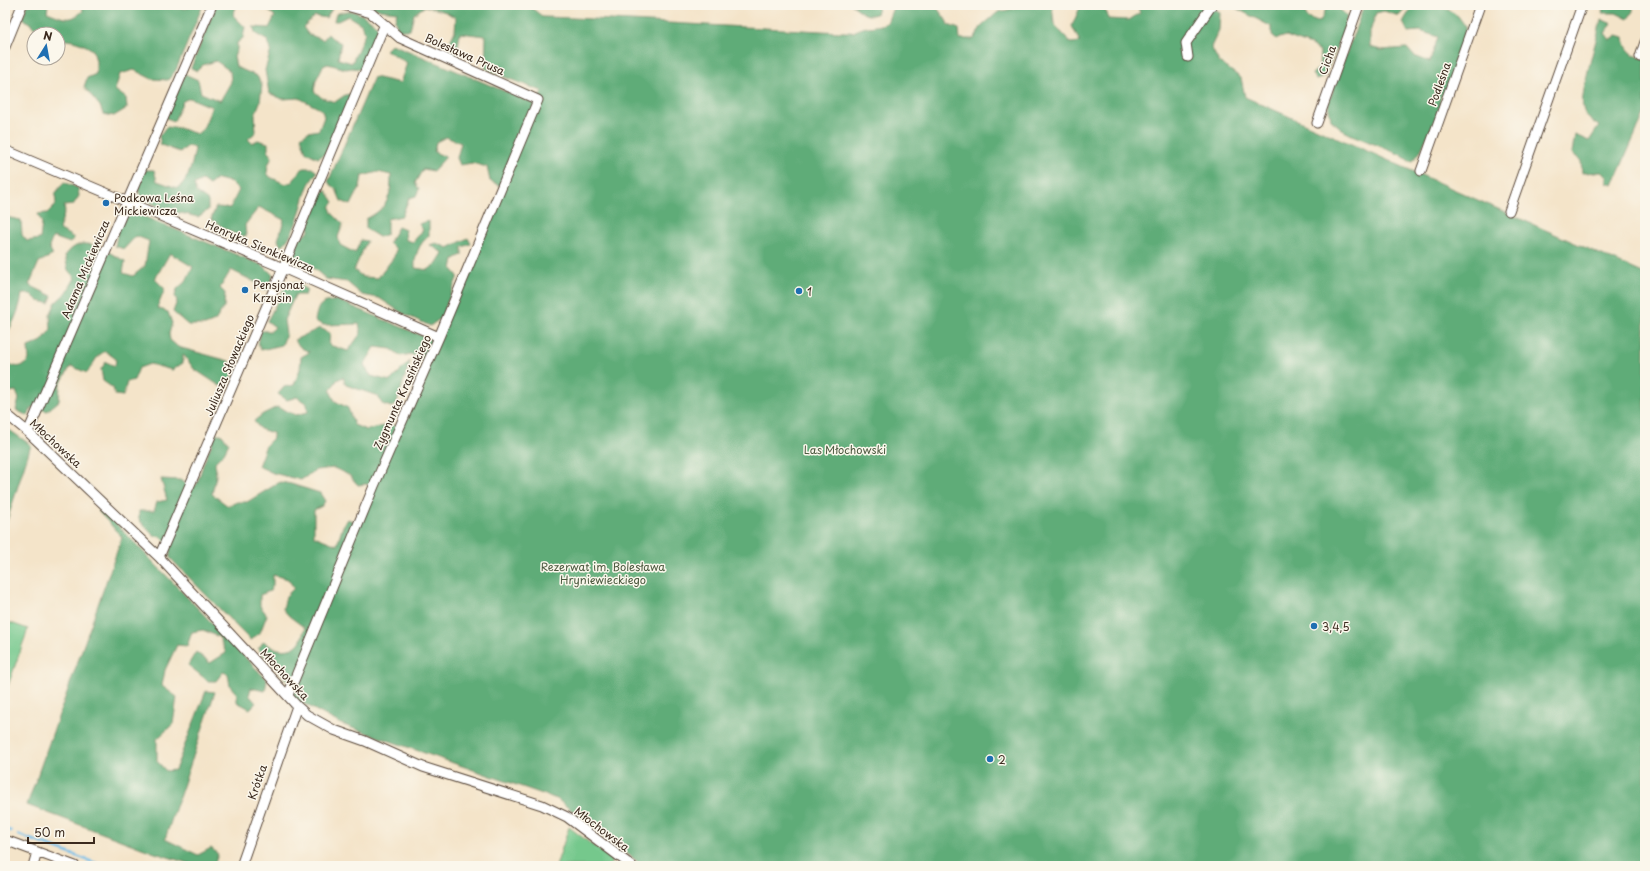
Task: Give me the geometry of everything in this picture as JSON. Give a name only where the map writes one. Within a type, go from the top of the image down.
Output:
[{"type":"street","points":[[5,47],[22,5]]},
{"type":"street","name":"Adama Mickiewicza","points":[[28,432],[212,5]]},
{"type":"street","name":"Bolesława Prusa","points":[[343,5],[371,14],[400,38],[538,100]]},
{"type":"street","points":[[1188,57],[1186,43],[1212,5]]},
{"type":"street","name":"Cicha","points":[[1317,123],[1359,5]]},
{"type":"street","name":"Podleśna","points":[[1421,171],[1480,5]]},
{"type":"street","points":[[1509,210],[1582,5]]},
{"type":"street","name":"Juliusza Słowackiego","points":[[159,557],[283,268],[384,26]]},
{"type":"street","points":[[1640,57],[1645,42]]},
{"type":"street","name":"Zygmunta Krasińskiego","points":[[288,695],[374,486],[439,337],[538,100]]},
{"type":"street","name":"Henryka Sienkiewicza","points":[[5,150],[283,268],[439,337]]},
{"type":"street","name":"Młochowska","points":[[5,413],[28,432],[159,557],[297,706],[307,714],[334,730],[365,741],[423,767],[542,805],[567,817],[632,866]]},
{"type":"street","name":"Krótka","points":[[241,866],[297,706]]},
{"type":"street","points":[[5,840],[75,866]]},
{"type":"street","points":[[33,866],[38,852]]},
{"type":"green space","points":[[27,5],[48,5],[47,12],[70,18],[83,11],[82,5],[169,5],[183,9],[203,5],[176,70],[168,80],[152,79],[134,70],[120,74],[115,90],[126,98],[127,108],[114,116],[103,114],[100,106],[84,87],[87,78],[96,74],[96,61],[93,50],[85,45],[66,40],[66,26],[33,26],[23,18]]},
{"type":"green space","points":[[216,5],[237,5],[233,15],[245,27],[243,38],[237,43],[237,50],[234,56],[236,67],[257,76],[262,85],[260,102],[255,115],[256,132],[248,139],[252,143],[258,140],[268,143],[268,152],[272,157],[268,165],[267,173],[270,177],[285,184],[292,182],[303,168],[312,168],[317,172],[308,187],[291,234],[281,247],[278,240],[284,220],[259,207],[245,225],[246,236],[232,233],[211,219],[216,207],[230,208],[239,190],[231,182],[217,179],[209,185],[202,180],[194,184],[196,192],[208,201],[208,210],[198,217],[181,213],[170,213],[141,197],[138,190],[145,170],[154,170],[157,181],[177,188],[185,181],[190,171],[195,148],[188,146],[180,152],[161,145],[159,136],[166,127],[179,128],[197,134],[203,129],[212,107],[190,98],[183,101],[174,121],[166,118],[185,74],[198,80],[201,93],[220,101],[231,82],[230,71],[216,61],[203,65],[197,71],[191,68]]},
{"type":"green space","points":[[261,5],[331,5],[332,9],[326,18],[315,16],[303,27],[308,34],[323,40],[328,34],[341,43],[338,59],[352,63],[365,33],[361,24],[348,16],[338,21],[334,21],[336,14],[347,11],[354,12],[370,20],[378,28],[361,69],[346,69],[328,64],[323,66],[316,80],[314,91],[322,98],[335,102],[345,95],[350,94],[354,97],[326,153],[318,158],[306,152],[301,137],[308,132],[319,130],[324,117],[322,110],[299,98],[282,99],[269,93],[265,70],[271,50],[268,41],[256,34],[253,27],[269,28],[275,16]]},
{"type":"green space","name":"Las Młochowski","points":[[368,5],[528,5],[543,17],[854,32],[861,28],[879,26],[887,23],[894,5],[936,5],[948,25],[959,29],[960,39],[974,39],[981,27],[998,12],[1016,8],[1017,5],[1052,5],[1054,24],[1071,43],[1080,42],[1072,26],[1081,5],[1104,5],[1108,19],[1129,20],[1140,13],[1137,5],[1212,5],[1220,13],[1219,30],[1211,47],[1219,62],[1241,78],[1245,97],[1645,274],[1645,866],[643,866],[557,799],[341,724],[288,695],[292,685],[258,649],[264,641],[272,647],[281,650],[291,649],[301,640],[305,628],[289,616],[283,609],[286,596],[294,588],[288,579],[273,575],[273,585],[270,591],[260,595],[260,606],[267,615],[260,633],[250,640],[170,558],[170,546],[161,537],[154,536],[139,520],[139,511],[154,511],[157,502],[167,500],[161,479],[180,480],[192,488],[197,484],[204,462],[216,434],[221,434],[229,443],[224,453],[215,462],[216,476],[212,494],[228,506],[237,502],[247,502],[280,482],[320,493],[325,501],[322,506],[314,510],[314,536],[337,545],[343,526],[348,519],[357,523],[374,486],[366,484],[358,485],[349,475],[334,468],[316,470],[301,480],[273,473],[258,466],[266,445],[273,438],[273,433],[260,429],[254,421],[263,414],[277,407],[296,415],[308,412],[307,404],[297,397],[287,400],[278,394],[284,387],[294,385],[300,369],[301,357],[310,352],[301,348],[294,340],[320,328],[330,333],[329,345],[348,351],[361,333],[359,324],[323,325],[315,321],[317,311],[323,303],[337,300],[432,340],[422,360],[411,354],[401,356],[391,349],[375,347],[364,365],[371,376],[390,381],[410,361],[396,405],[391,407],[382,404],[378,396],[346,385],[343,377],[337,380],[330,391],[335,401],[348,408],[354,425],[366,430],[384,426],[401,425],[503,187],[490,181],[487,167],[472,163],[460,165],[457,158],[461,143],[446,137],[436,142],[434,152],[446,157],[433,171],[423,169],[415,183],[419,189],[416,196],[409,198],[402,216],[387,219],[387,234],[379,237],[366,229],[366,219],[379,211],[389,197],[391,175],[378,172],[362,176],[360,187],[351,205],[341,201],[336,189],[328,182],[374,77],[400,83],[407,63],[386,50],[392,44],[535,104],[516,154],[542,91],[485,68],[486,36],[460,33],[456,60],[444,54],[455,31],[456,18],[446,12],[425,6],[414,14],[410,30],[398,30],[395,20],[397,12],[380,10]]},
{"type":"green space","points":[[852,5],[879,5],[876,14],[868,15]]},
{"type":"green space","points":[[1230,5],[1303,5],[1307,18],[1318,22],[1322,18],[1327,6],[1338,8],[1347,16],[1344,30],[1324,77],[1316,80],[1312,74],[1319,68],[1320,51],[1311,45],[1286,36],[1277,39],[1272,35],[1272,27]]},
{"type":"green space","points":[[1364,5],[1409,5],[1399,16],[1384,11],[1376,13],[1370,32],[1370,47],[1381,50],[1407,48],[1414,56],[1430,62],[1438,37],[1420,31],[1408,32],[1403,22],[1412,7],[1416,5],[1441,5],[1458,16],[1466,27],[1456,65],[1446,91],[1441,96],[1438,114],[1420,152],[1413,161],[1409,161],[1401,155],[1347,133],[1331,120],[1328,104]]},
{"type":"green space","points":[[1604,5],[1633,5],[1633,11],[1628,19],[1616,13],[1602,13]]},
{"type":"green space","points":[[1601,19],[1612,24],[1605,33],[1610,40],[1617,35],[1624,37],[1626,46],[1630,52],[1645,59],[1645,112],[1613,185],[1607,183],[1607,176],[1601,172],[1582,173],[1581,161],[1572,153],[1575,135],[1589,141],[1599,126],[1585,114],[1583,101],[1586,79]]},
{"type":"green space","points":[[64,182],[78,188],[79,196],[73,205],[64,206],[65,211],[59,229],[74,238],[70,243],[53,237],[49,247],[53,255],[39,262],[29,285],[52,296],[49,303],[38,301],[31,294],[22,294],[16,316],[5,337],[5,217],[21,220],[22,235],[27,241],[40,239],[42,223],[38,214],[47,213],[56,204],[55,194]]},
{"type":"green space","points":[[326,190],[334,202],[330,207],[332,213],[343,224],[338,237],[340,245],[355,253],[361,240],[367,241],[354,270],[363,277],[378,278],[394,257],[396,249],[389,243],[398,227],[405,230],[406,240],[413,242],[423,230],[419,224],[429,221],[429,236],[422,242],[418,250],[415,259],[415,268],[428,270],[436,264],[443,253],[430,245],[436,243],[448,248],[468,238],[471,244],[462,247],[462,255],[454,259],[452,269],[458,276],[441,318],[430,326],[402,313],[379,298],[362,295],[347,282],[326,279],[304,260],[292,261],[299,239],[309,231],[309,224],[319,195]]},
{"type":"green space","points":[[128,214],[140,215],[264,266],[273,275],[269,289],[261,290],[259,284],[231,270],[220,288],[225,293],[224,307],[215,321],[205,325],[188,325],[173,312],[177,301],[175,296],[177,289],[186,281],[193,267],[170,253],[155,279],[165,289],[157,308],[168,312],[172,323],[169,334],[170,340],[178,347],[229,361],[233,368],[230,382],[220,386],[194,369],[183,354],[183,363],[172,370],[150,364],[139,368],[134,380],[127,382],[123,396],[115,395],[113,388],[103,381],[101,369],[106,362],[115,366],[116,359],[105,351],[98,356],[87,373],[71,366],[60,384],[59,401],[47,411],[32,407],[28,416],[16,410],[19,399],[16,391],[9,392],[5,390],[5,364],[20,366],[26,363],[29,360],[28,347],[42,341],[51,329],[50,315],[56,302],[67,292],[75,278],[68,270],[65,256],[79,245],[94,245],[125,261],[123,273],[133,276],[145,266],[149,241],[136,236],[124,249],[115,246],[118,230]]},
{"type":"green space","points":[[295,282],[307,290],[305,295],[295,295],[284,320],[286,334],[282,345],[261,350],[258,345],[261,331],[271,331],[275,327],[267,321],[286,285]]},
{"type":"green space","points":[[5,427],[31,445],[5,527]]},
{"type":"green space","points":[[102,509],[267,680],[265,691],[251,688],[249,695],[256,703],[250,709],[237,702],[237,694],[230,686],[228,674],[223,672],[216,681],[208,681],[188,665],[196,652],[210,663],[226,653],[219,637],[203,630],[192,632],[187,646],[177,645],[165,670],[162,686],[177,697],[173,724],[157,739],[157,761],[166,771],[175,770],[206,691],[215,692],[165,839],[198,855],[211,848],[218,854],[214,866],[197,866],[155,853],[27,805],[122,537],[98,511]]},
{"type":"green space","points":[[5,621],[28,629],[5,694]]},
{"type":"green space","points":[[569,827],[612,860],[610,866],[556,866]]},
{"type":"waterway","points":[[5,829],[11,831]]},
{"type":"waterway","points":[[19,835],[101,865]]},
{"type":"place","name":"Podkowa Leśna Mickiewicza","points":[[106,203]]},
{"type":"place","name":"Pensjonat Krzysin","points":[[245,290]]},
{"type":"place","name":"1","points":[[799,291]]},
{"type":"place","name":"3,4,5","points":[[1314,626]]},
{"type":"place","name":"2","points":[[990,759]]},
{"type":"park label","name":"Rezerwat im. Bolesława Hryniewieckiego","points":[[603,572]]}]
